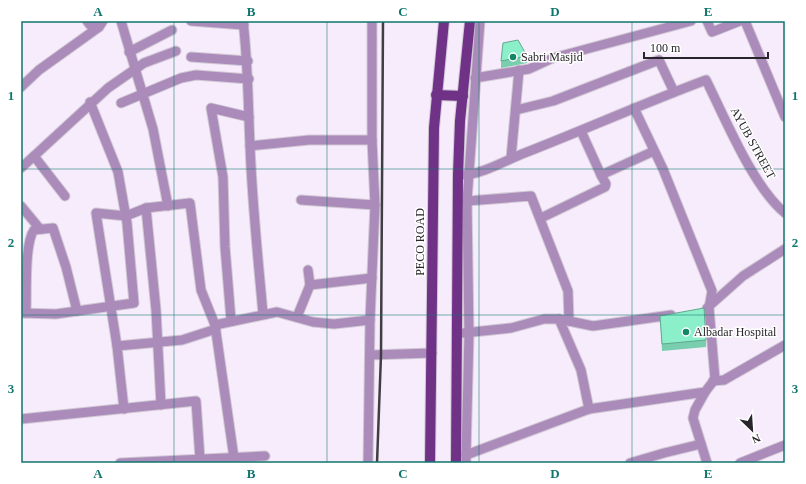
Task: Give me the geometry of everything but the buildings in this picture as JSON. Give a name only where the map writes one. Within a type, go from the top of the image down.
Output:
[{"type":"main road","name":"PECO ROAD","points":[[430,463],[434,128],[444,21]]},
{"type":"main road","points":[[456,463],[463,175],[462,96],[477,22]]},
{"type":"main road","points":[[436,95],[462,96]]},
{"type":"street","points":[[87,21],[90,25],[103,23]]},
{"type":"street","points":[[121,21],[153,129],[168,206]]},
{"type":"street","points":[[191,21],[243,23],[248,61],[250,146],[263,314]]},
{"type":"street","points":[[368,463],[370,320],[375,206],[372,140],[372,21]]},
{"type":"street","points":[[475,78],[529,69],[553,58],[691,21]]},
{"type":"street","points":[[707,21],[712,32],[740,21]]},
{"type":"street","points":[[746,21],[785,117]]},
{"type":"street","points":[[477,22],[475,78],[463,175],[467,201],[469,334],[466,459],[589,409],[705,392]]},
{"type":"street","points":[[21,87],[39,70],[103,23]]},
{"type":"street","points":[[129,52],[172,30]]},
{"type":"street","points":[[21,168],[90,102],[144,63],[176,51]]},
{"type":"street","points":[[190,57],[248,61]]},
{"type":"street","points":[[463,175],[581,131],[674,92],[659,60],[553,101],[516,110]]},
{"type":"street","points":[[511,158],[519,70]]},
{"type":"street","points":[[121,103],[181,78],[196,75],[249,79]]},
{"type":"street","name":"AYUB STREET","points":[[674,92],[706,80],[752,171],[775,205],[785,213]]},
{"type":"street","points":[[77,311],[66,267],[53,228],[34,230],[30,235],[29,242],[24,313],[56,314],[134,303],[126,216],[118,172],[90,102]]},
{"type":"street","points":[[232,320],[225,247],[223,177],[210,108],[249,117]]},
{"type":"street","points":[[634,108],[654,151],[712,291],[709,308],[714,379],[695,410],[693,418],[707,463]]},
{"type":"street","points":[[541,218],[605,187],[606,184],[581,131]]},
{"type":"street","points":[[250,146],[309,140],[372,140]]},
{"type":"street","points":[[601,175],[654,151]]},
{"type":"street","points":[[34,156],[65,196]]},
{"type":"street","points":[[467,201],[531,196],[541,218],[568,291],[564,320],[581,370],[589,409]]},
{"type":"street","points":[[301,200],[375,206]]},
{"type":"street","points":[[124,409],[117,346],[96,213],[126,216],[146,208],[190,203],[201,290],[216,327],[234,458]]},
{"type":"street","points":[[21,206],[40,229]]},
{"type":"street","points":[[146,208],[156,310],[156,342],[161,405]]},
{"type":"street","points":[[695,310],[709,308],[743,276],[785,248]]},
{"type":"street","points":[[297,317],[310,285],[308,270]]},
{"type":"street","points":[[310,285],[372,278]]},
{"type":"street","points":[[117,346],[182,340],[232,320],[277,312],[313,322],[334,324],[370,320]]},
{"type":"street","points":[[458,333],[469,334],[511,328],[544,319],[564,320],[593,326],[681,313]]},
{"type":"street","points":[[713,381],[724,380],[785,345]]},
{"type":"street","points":[[370,356],[432,353]]},
{"type":"street","points":[[21,419],[196,402],[200,459]]},
{"type":"street","points":[[630,463],[700,444]]},
{"type":"street","points":[[740,463],[785,445]]},
{"type":"street","points":[[762,454],[766,463]]},
{"type":"street","points":[[120,463],[265,456]]},
{"type":"railway","points":[[377,463],[381,355],[383,21]]},
{"type":"place","name":"Sabri Masjid","points":[[513,57]]},
{"type":"place","name":"Albadar Hospital","points":[[686,332]]}]
